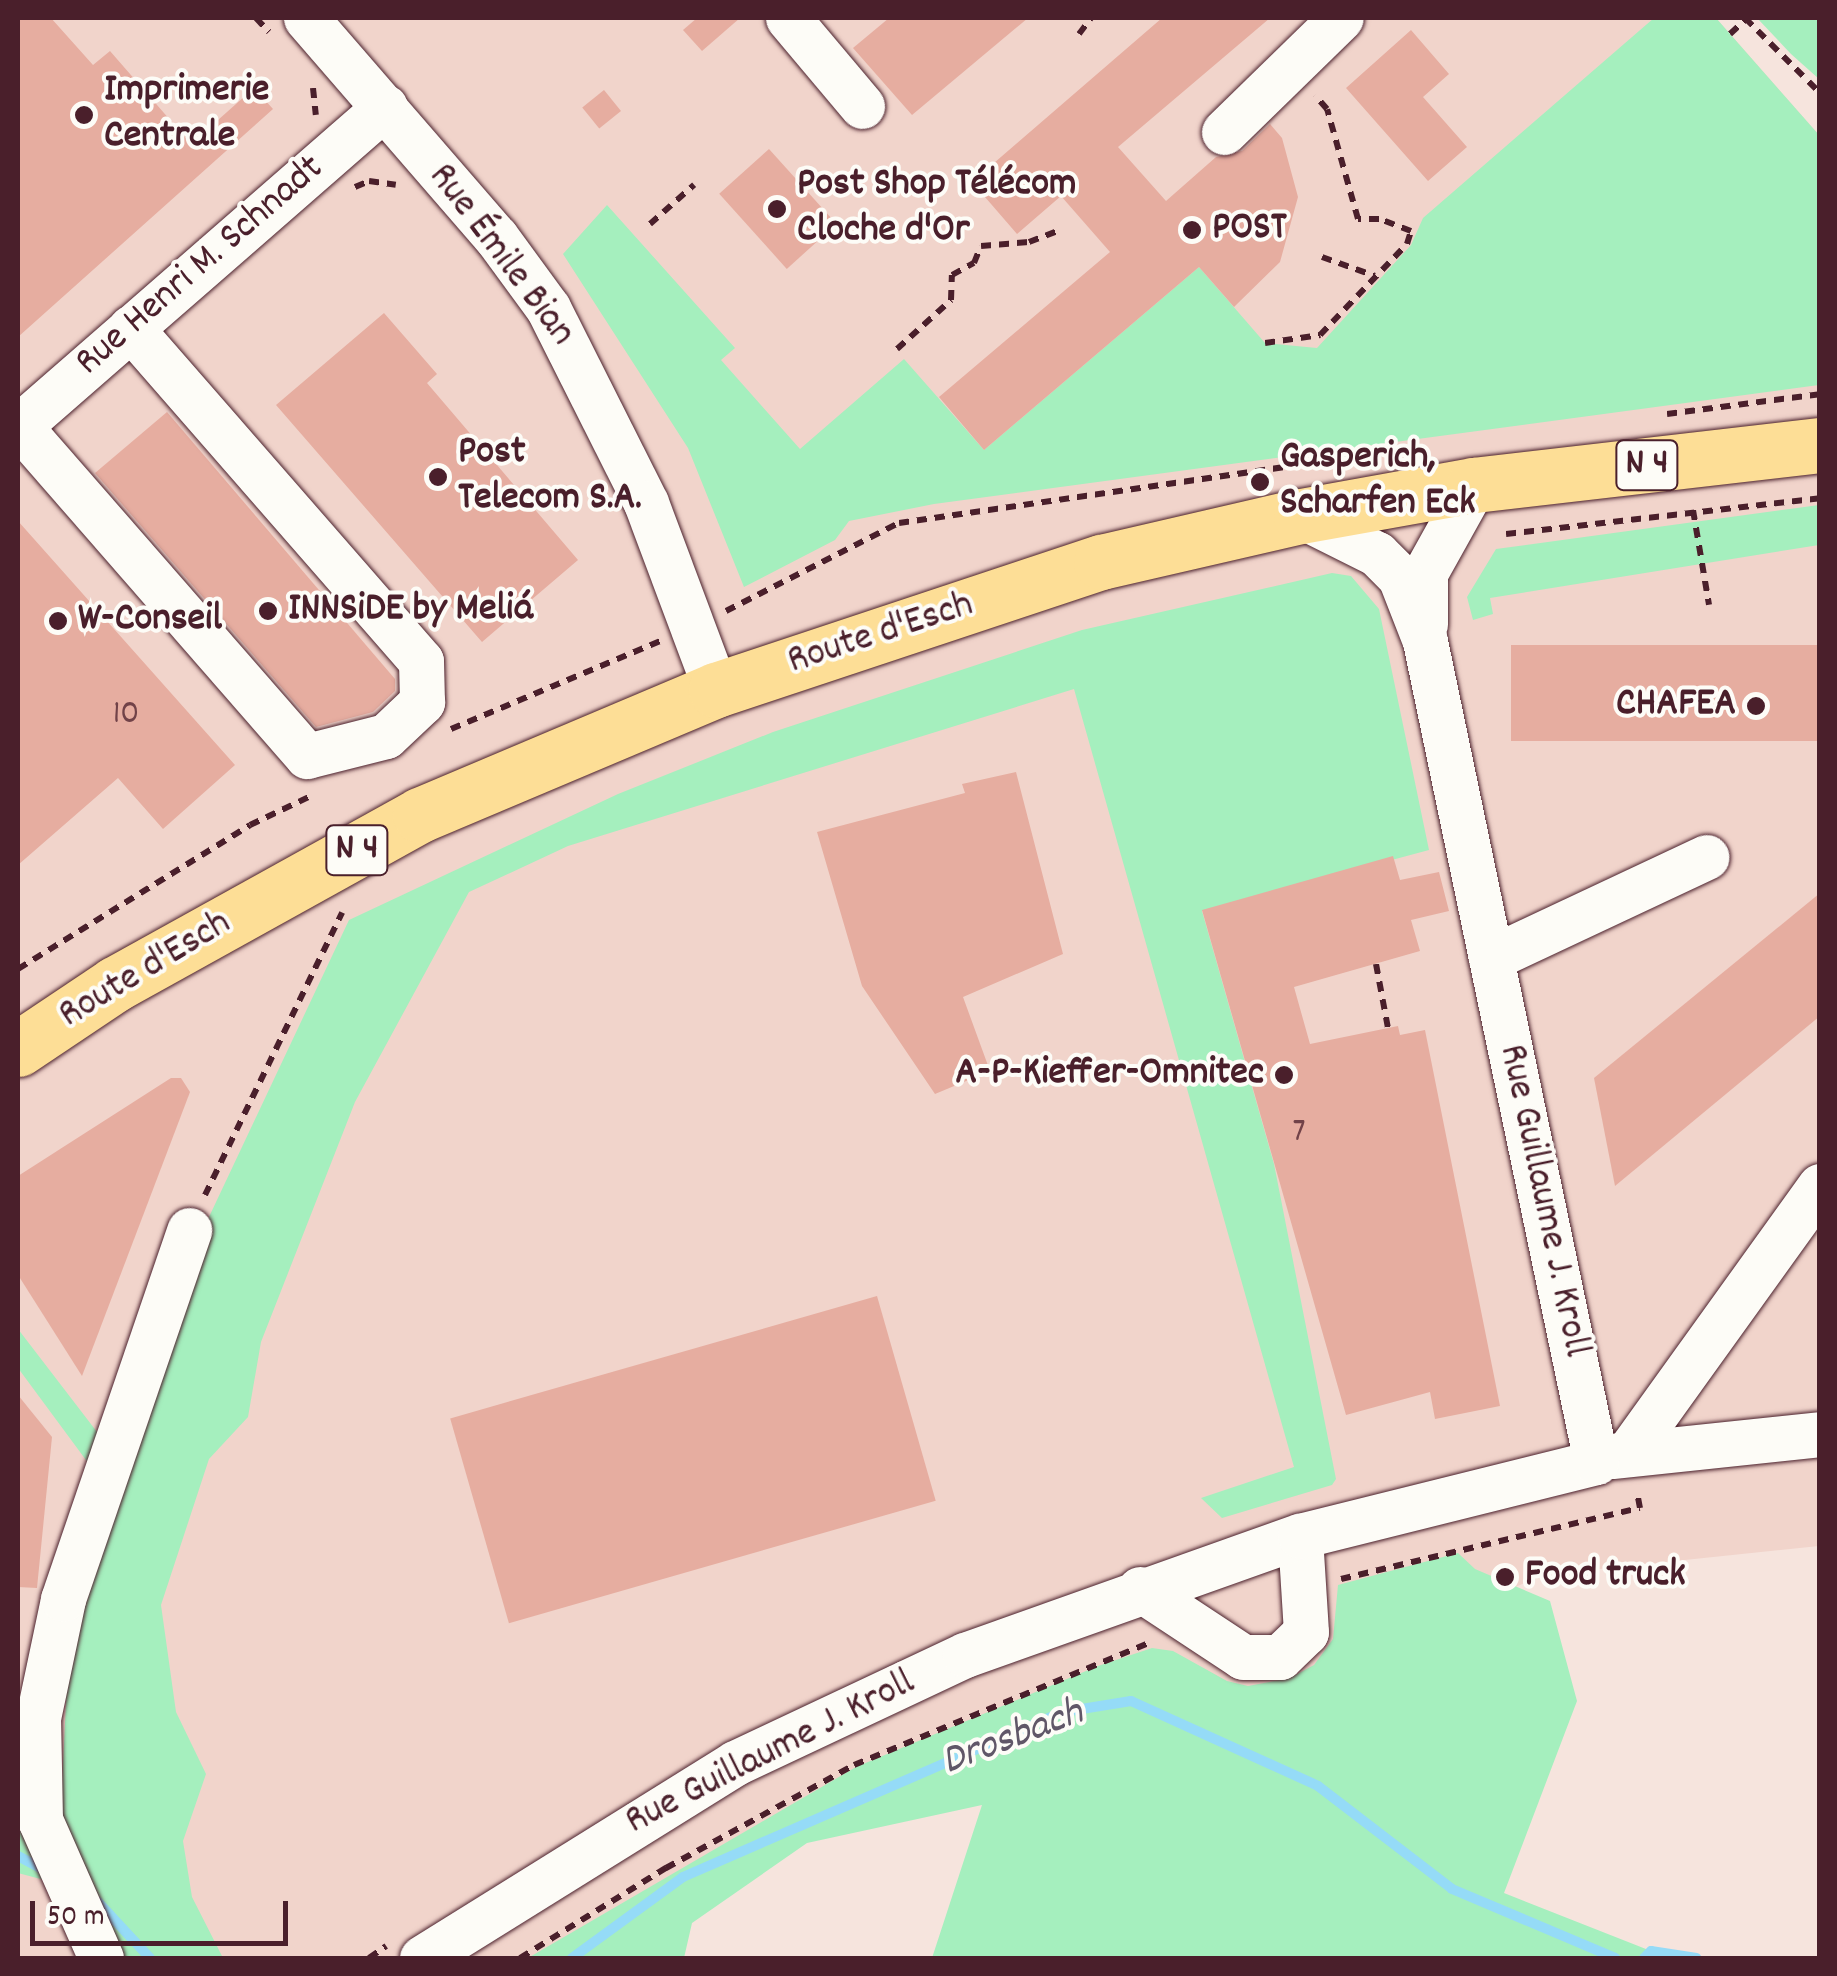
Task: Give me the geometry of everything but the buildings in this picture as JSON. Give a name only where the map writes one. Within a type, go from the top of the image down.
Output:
[{"type":"main road","name":"Route d'Esch","points":[[18,1049],[116,984],[420,815],[716,690],[1102,562],[1301,516],[1474,485],[1820,445]]},
{"type":"street","points":[[788,18],[862,106]]},
{"type":"street","points":[[1224,132],[1341,18]]},
{"type":"street","name":"Rue Émile Bian","points":[[291,29],[385,108],[548,308],[646,503],[716,690]]},
{"type":"street","name":"Rue Henri M. Schnadt","points":[[18,427],[385,108]]},
{"type":"street","points":[[18,427],[306,756],[386,736],[422,702],[421,661],[131,328]]},
{"type":"street","name":"Rue Guillaume J. Kroll","points":[[1425,641],[1424,573],[1474,485]]},
{"type":"street","name":"Rue Guillaume J. Kroll","points":[[411,1948],[735,1763],[965,1655],[1140,1589],[1300,1536],[1613,1456],[1491,958],[1425,641],[1400,577],[1377,554],[1301,516]]},
{"type":"street","points":[[1491,958],[1706,857]]},
{"type":"street","points":[[1613,1456],[1820,1186]]},
{"type":"street","points":[[101,1958],[40,1820],[38,1718],[64,1599],[188,1230]]},
{"type":"street","points":[[1613,1456],[1820,1434]]},
{"type":"street","points":[[1140,1589],[1243,1657],[1280,1657],[1306,1632],[1300,1536]]},
{"type":"path","points":[[256,18],[291,29]]},
{"type":"path","points":[[1080,34],[1092,18]]},
{"type":"path","points":[[1730,34],[1746,18],[1820,92]]},
{"type":"path","points":[[1265,343],[1320,335],[1411,232],[1379,218],[1358,219],[1326,109],[1291,68]]},
{"type":"path","points":[[304,73],[315,99],[308,132]]},
{"type":"path","points":[[349,190],[368,182],[403,190]]},
{"type":"path","points":[[650,224],[694,185]]},
{"type":"path","points":[[896,349],[951,300],[952,275],[974,263],[981,246],[1060,230]]},
{"type":"path","points":[[1322,257],[1335,267],[1376,276]]},
{"type":"path","points":[[1506,534],[1820,498]]},
{"type":"path","points":[[1694,510],[1709,605]]},
{"type":"path","points":[[654,644],[663,630]]},
{"type":"path","points":[[188,1230],[342,913]]},
{"type":"path","points":[[1376,964],[1388,1028]]},
{"type":"path","points":[[1334,1587],[1333,1581],[1542,1529]]},
{"type":"path","points":[[520,1958],[666,1868],[854,1764],[1157,1641]]},
{"type":"path","points":[[369,1958],[411,1948]]},
{"type":"shaded area","points":[[18,18],[1716,18],[1819,135],[1819,1546],[1542,1575],[1287,1692],[1065,1690],[604,1958],[18,1958]]},
{"type":"green space","points":[[1654,18],[1716,18],[1819,135],[1819,385],[934,504],[849,521],[835,540],[744,587],[688,448],[563,254],[607,205],[735,348],[721,360],[800,449],[904,359],[984,450],[1199,267],[1265,343],[1317,348],[1411,245],[1423,218]]},
{"type":"green space","points":[[1757,18],[1819,18],[1819,79],[1791,54]]},
{"type":"green space","points":[[1819,505],[1819,545],[1490,598],[1493,614],[1473,620],[1467,597],[1496,549]]},
{"type":"green space","points":[[1332,573],[1351,576],[1379,609],[1429,850],[1202,911],[1274,1164],[1336,1479],[1332,1485],[1222,1518],[1201,1498],[1294,1467],[1074,689],[568,846],[469,892],[355,1102],[261,1342],[248,1417],[209,1459],[161,1605],[176,1712],[206,1774],[183,1841],[192,1897],[223,1958],[121,1958],[48,1881],[18,1873],[18,1793],[62,1785],[69,1640],[114,1498],[18,1368],[18,1329],[117,1458],[200,1236],[349,920],[618,794],[773,732],[1082,630]]},
{"type":"green space","points":[[1458,1553],[1475,1569],[1550,1601],[1577,1701],[1504,1893],[1651,1951],[1696,1958],[932,1958],[982,1805],[807,1843],[692,1923],[684,1958],[528,1958],[856,1767],[1098,1666],[1152,1648],[1173,1651],[1227,1681],[1248,1686],[1290,1678],[1314,1665],[1333,1639],[1338,1585]]},
{"type":"waterway","name":"Drosbach","points":[[572,1958],[683,1877],[1063,1712],[1131,1701],[1318,1786],[1452,1889],[1615,1958]]},
{"type":"waterway","name":"Drosbach","points":[[18,1856],[46,1871]]},
{"type":"waterway","name":"Drosbach","points":[[97,1901],[150,1958]]},
{"type":"waterway","name":"Drosbach","points":[[1644,1958],[1651,1951],[1696,1958]]},
{"type":"place","name":"Imprimerie Centrale","points":[[84,115]]},
{"type":"place","name":"Post Shop Télécom Cloche d'Or","points":[[777,209]]},
{"type":"place","name":"POST","points":[[1192,230]]},
{"type":"place","name":"Post Telecom S.A.","points":[[438,477]]},
{"type":"place","name":"Gasperich, Scharfen Eck","points":[[1260,482]]},
{"type":"place","name":"INNSiDE by Meliá","points":[[268,611]]},
{"type":"place","name":"W-Conseil","points":[[58,621]]},
{"type":"place","name":"CHAFEA","points":[[1756,706]]},
{"type":"place","name":"A-P-Kieffer-Omnitec","points":[[1284,1075]]},
{"type":"place","name":"Food truck","points":[[1505,1577]]}]
